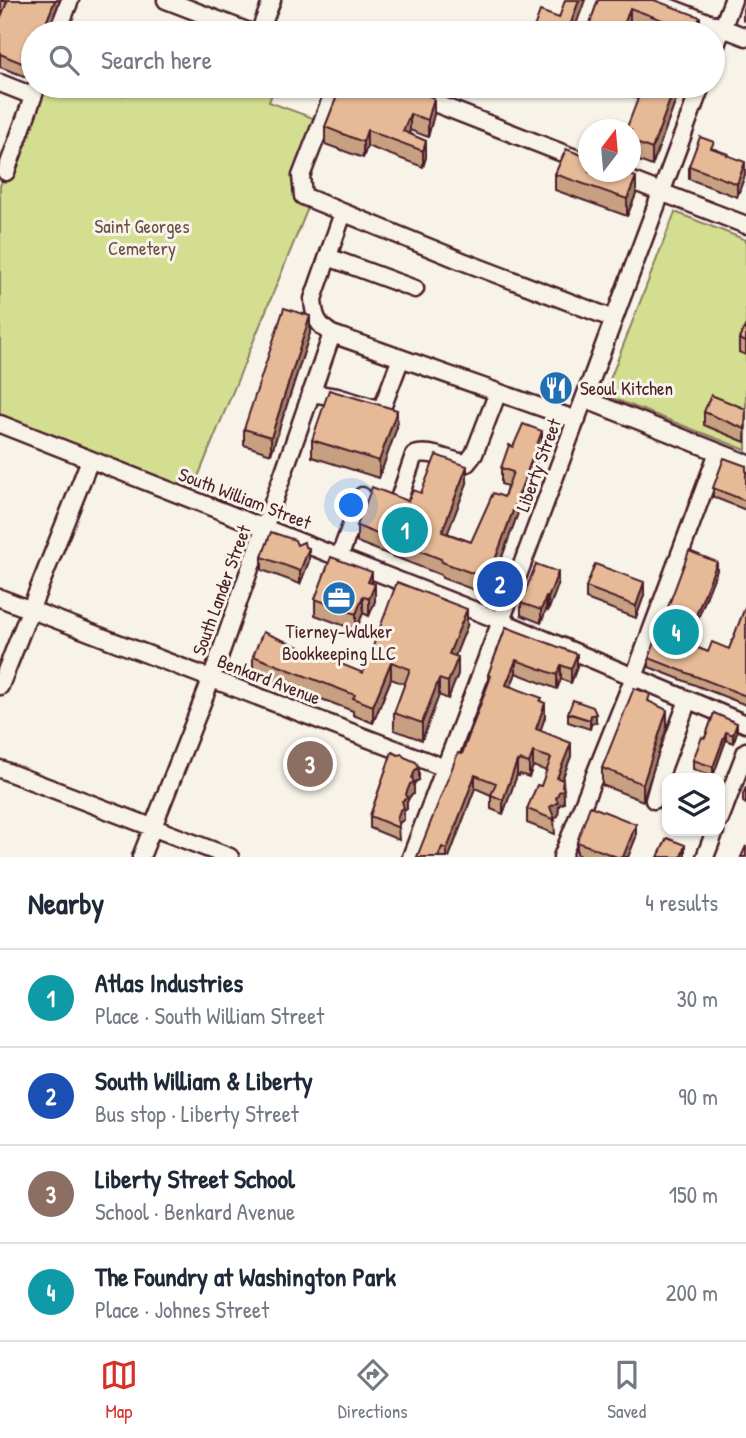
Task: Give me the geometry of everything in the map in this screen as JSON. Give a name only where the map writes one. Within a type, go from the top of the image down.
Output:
[{"type":"street","points":[[62,21],[70,0]]},
{"type":"street","points":[[166,0],[221,21]]},
{"type":"street","points":[[264,21],[272,0]]},
{"type":"street","points":[[650,0],[704,21]]},
{"type":"street","points":[[725,21],[733,0]]},
{"type":"street","points":[[725,29],[746,37]]},
{"type":"street","points":[[0,83],[21,88]]},
{"type":"street","points":[[6,172],[32,98]]},
{"type":"street","points":[[331,98],[301,176],[303,196],[614,319]]},
{"type":"street","points":[[422,98],[578,159]]},
{"type":"street","name":"Liberty Street","points":[[411,857],[697,98]]},
{"type":"street","points":[[636,182],[746,225]]},
{"type":"street","points":[[344,212],[313,299],[313,311],[320,327],[332,334],[577,420]]},
{"type":"street","points":[[328,257],[415,289]]},
{"type":"street","name":"South Lander Street","points":[[141,857],[211,680],[332,334]]},
{"type":"street","points":[[312,393],[383,408],[401,358]]},
{"type":"street","points":[[400,496],[414,455],[423,452],[456,463],[467,463],[474,454],[498,392]]},
{"type":"street","points":[[584,399],[746,463]]},
{"type":"street","name":"South William Street","points":[[0,424],[502,621],[746,724]]},
{"type":"street","points":[[562,857],[634,677],[718,452]]},
{"type":"street","points":[[0,686],[90,460]]},
{"type":"street","points":[[340,558],[362,496]]},
{"type":"street","name":"Benkard Avenue","points":[[0,598],[445,768]]},
{"type":"street","points":[[654,800],[688,700]]},
{"type":"street","points":[[725,806],[746,751]]},
{"type":"street","points":[[0,769],[230,857]]},
{"type":"street","points":[[705,857],[713,836]]},
{"type":"green space","name":"Saint Georges Cemetery","points":[[33,98],[270,98],[269,102],[321,121],[301,176],[312,198],[189,499],[0,425],[0,186]]},
{"type":"green space","points":[[675,212],[746,240],[746,450],[604,395]]},
{"type":"building","points":[[2,0],[55,0],[47,21],[21,21],[21,63],[0,54],[0,19],[7,2]]},
{"type":"building","points":[[565,0],[579,0],[572,21],[536,21],[540,11],[559,18]]},
{"type":"building","points":[[598,0],[654,0],[700,17],[698,21],[665,21],[630,8],[625,21],[591,21]]},
{"type":"building","points":[[336,98],[434,98],[428,120],[410,114],[403,131],[426,141],[423,151],[367,130],[363,142],[325,127]]},
{"type":"building","points":[[638,98],[671,98],[652,149],[641,145],[641,119],[630,119]]},
{"type":"building","points":[[700,137],[714,142],[711,148],[745,162],[737,184],[689,166]]},
{"type":"building","points":[[566,149],[578,154],[578,182],[555,174]]},
{"type":"building","points":[[578,182],[634,182],[627,199]]},
{"type":"building","points":[[284,308],[310,316],[271,437],[244,429]]},
{"type":"building","points":[[746,325],[746,342],[739,339]]},
{"type":"building","points":[[329,390],[397,410],[379,461],[312,440]]},
{"type":"building","points":[[711,395],[746,409],[745,429],[704,412]]},
{"type":"building","points":[[523,424],[542,431],[488,579],[357,526],[372,487],[408,501],[413,490],[421,493],[436,455],[467,466],[442,532],[471,542],[493,493],[504,497],[513,472],[501,468],[509,445],[513,447]]},
{"type":"building","points":[[724,458],[746,466],[746,501],[713,488]]},
{"type":"building","points":[[271,532],[295,540],[297,545],[304,542],[305,547],[309,548],[300,571],[262,557]]},
{"type":"building","points":[[689,551],[717,562],[685,643],[708,652],[712,642],[729,649],[746,605],[746,696],[649,658]]},
{"type":"building","points":[[331,557],[372,572],[368,582],[375,584],[369,599],[363,596],[356,614],[315,599]]},
{"type":"building","points":[[536,564],[558,572],[541,610],[521,603]]},
{"type":"building","points":[[595,564],[644,582],[636,606],[586,587]]},
{"type":"building","points":[[397,582],[467,609],[449,654],[458,657],[448,682],[439,679],[422,723],[394,713],[410,669],[391,662],[373,706],[353,698],[355,695],[253,656],[263,632],[363,673]]},
{"type":"building","points":[[506,627],[577,654],[571,669],[561,665],[557,675],[516,660],[506,685],[542,698],[540,701],[545,703],[536,729],[571,743],[557,778],[563,780],[564,789],[556,798],[558,802],[550,807],[555,820],[527,809],[537,785],[541,786],[551,758],[533,752],[529,763],[517,761],[503,800],[491,795],[496,783],[475,775],[447,849],[442,847],[438,857],[417,857],[458,753],[462,754]]},
{"type":"building","points":[[634,688],[650,694],[648,701],[667,710],[643,784],[602,768]]},
{"type":"building","points":[[573,700],[593,707],[596,714],[591,715],[590,720],[568,713]]},
{"type":"building","points":[[714,713],[737,723],[733,735],[726,732],[713,767],[693,760]]},
{"type":"building","points":[[392,752],[416,762],[419,768],[415,770],[412,778],[414,782],[410,784],[407,798],[402,801],[404,808],[400,810],[397,819],[399,828],[370,816]]},
{"type":"building","points":[[590,806],[636,824],[623,857],[577,842]]},
{"type":"building","points":[[667,838],[685,845],[681,857],[658,857]]},
{"type":"place","name":"Seoul Kitchen","points":[[556,388]]},
{"type":"place","name":"Atlas Industries","points":[[405,530]]},
{"type":"place","name":"South William & Liberty","points":[[500,584]]},
{"type":"place","name":"Tierney-Walker Bookkeeping LLC","points":[[339,598]]},
{"type":"place","name":"The Foundry at Washington Park","points":[[676,632]]},
{"type":"place","name":"Liberty Street School","points":[[310,764]]}]
